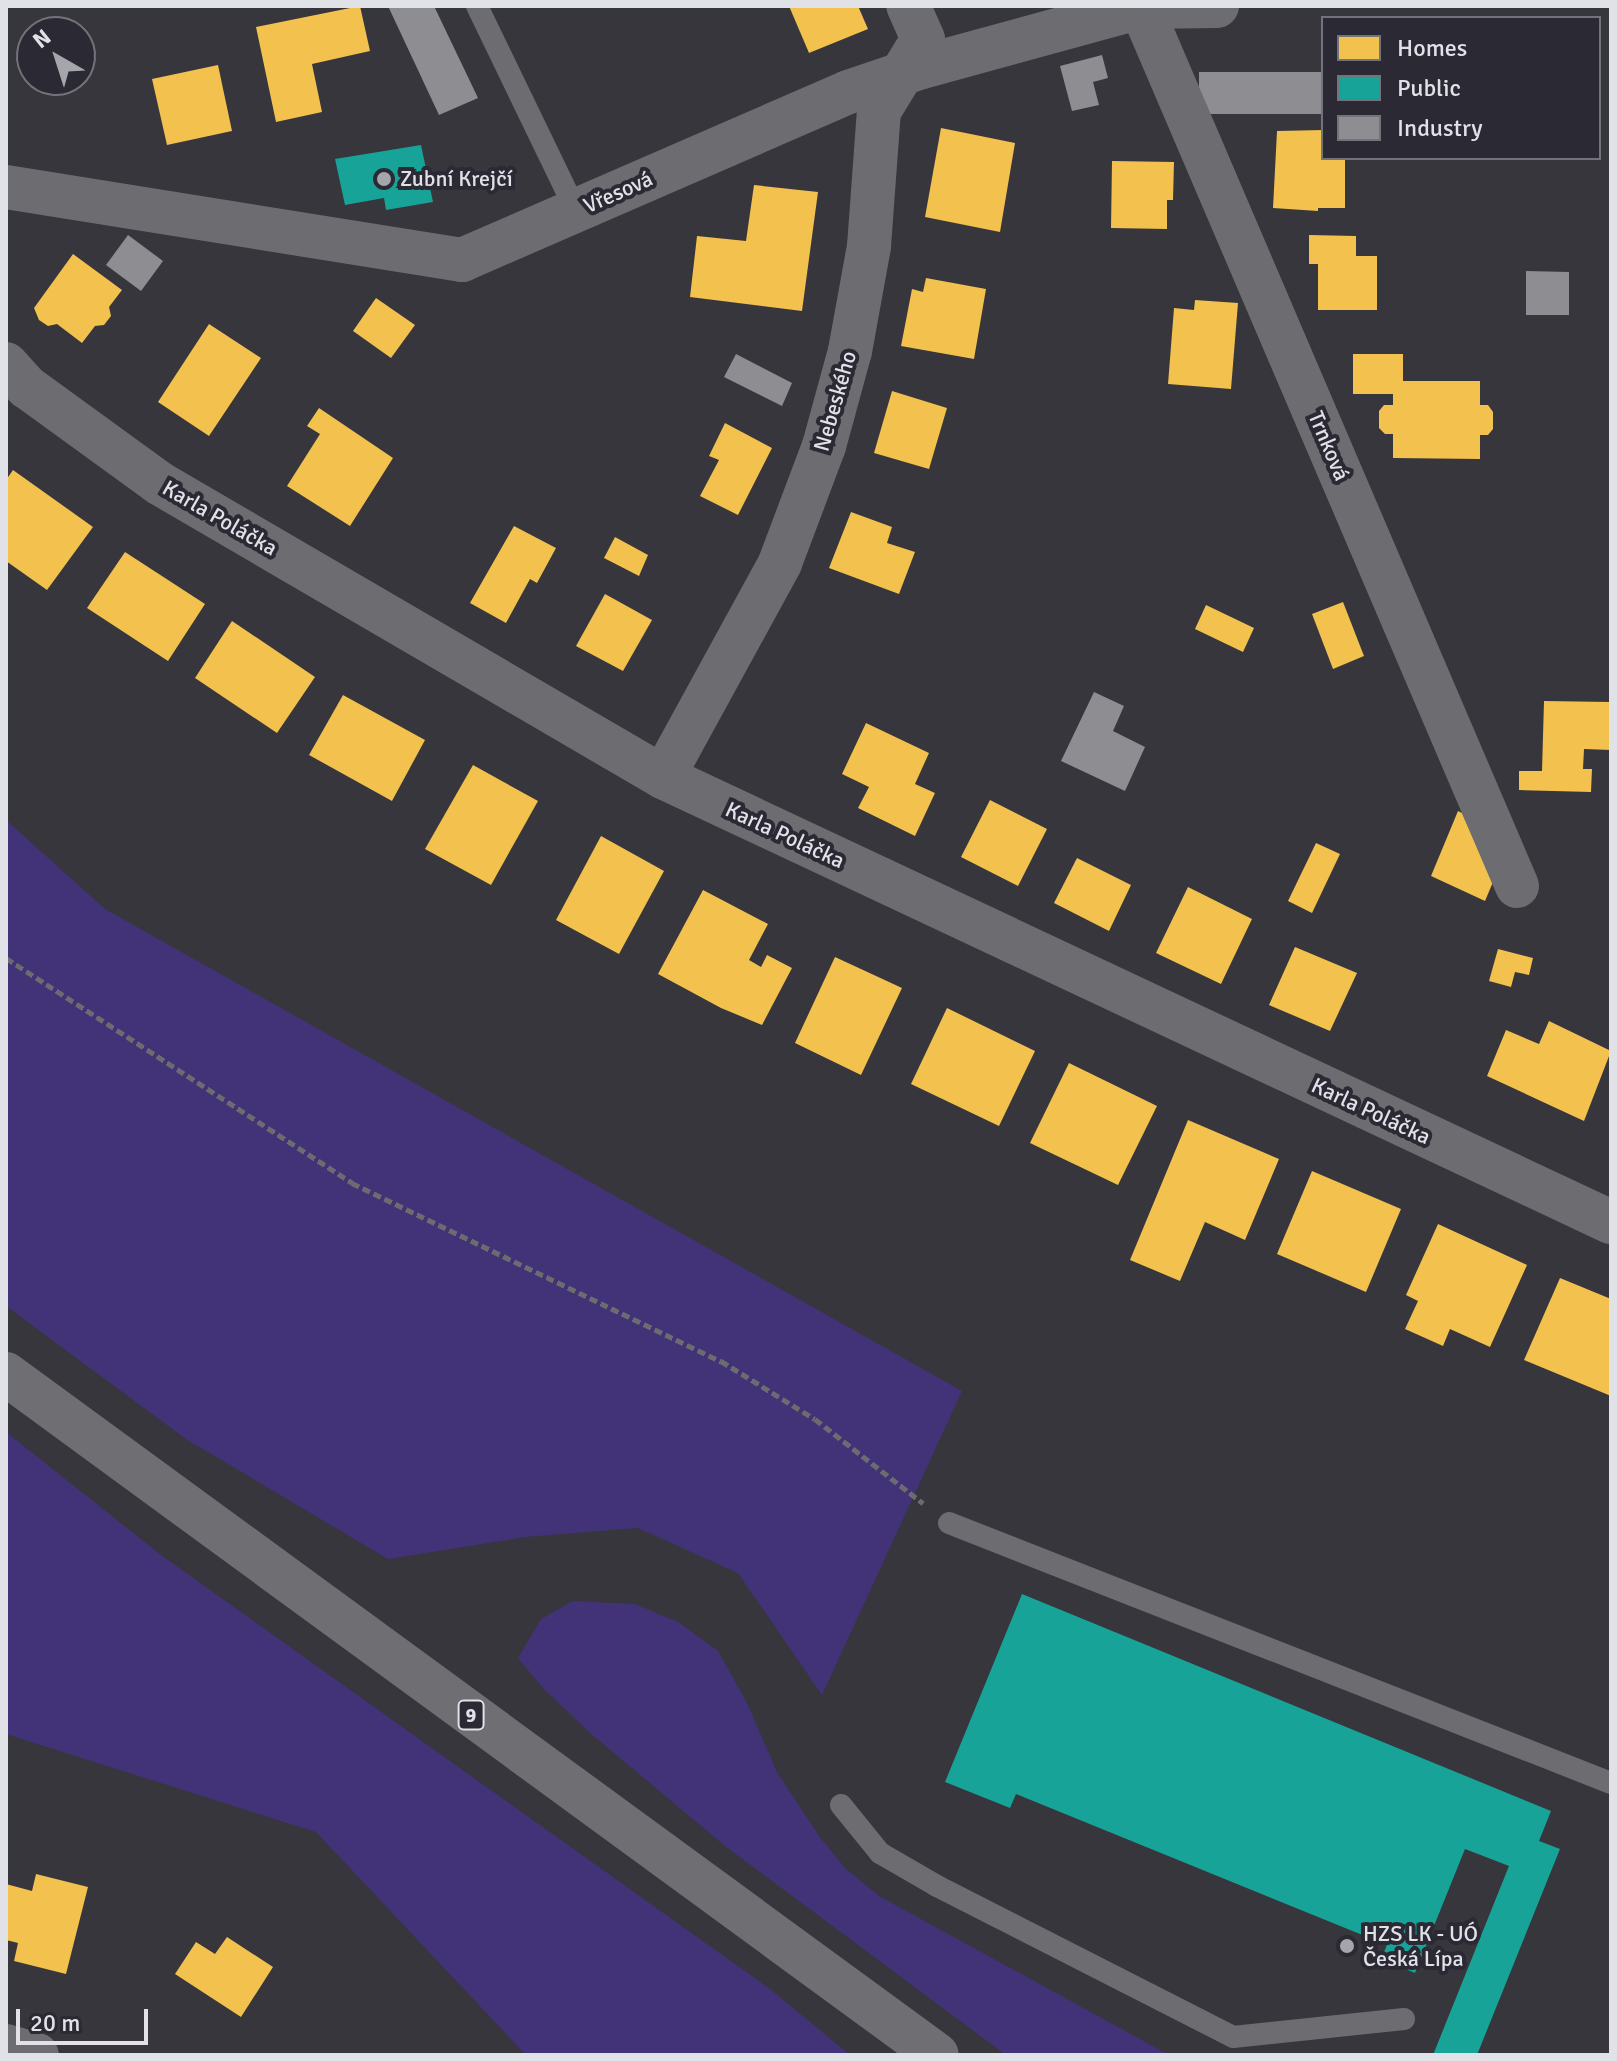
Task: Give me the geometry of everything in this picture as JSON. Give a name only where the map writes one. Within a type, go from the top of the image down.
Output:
[{"type":"main road","name":"9","points":[[6,1374],[937,2055]]},
{"type":"street","name":"Nebeského","points":[[663,777],[780,563],[824,446],[850,351],[869,246],[879,111],[923,39],[908,6]]},
{"type":"street","name":"Vřesová","points":[[6,187],[462,260],[848,92],[1141,7],[1217,6]]},
{"type":"street","name":"Trnková","points":[[1141,7],[1517,886]]},
{"type":"street","name":"Karla Poláčka","points":[[6,364],[27,387],[159,483],[663,777],[1611,1222]]},
{"type":"street","points":[[6,2046],[37,2055]]},
{"type":"lane","points":[[477,6],[576,211]]},
{"type":"lane","points":[[949,1523],[1611,1783]]},
{"type":"lane","points":[[841,1805],[880,1853],[937,1886],[1233,2037],[1404,2019]]},
{"type":"path","points":[[6,958],[352,1183],[721,1361],[815,1419],[949,1523]]},
{"type":"shaded area","points":[[6,820],[105,909],[962,1391],[822,1695],[738,1573],[638,1528],[525,1537],[388,1559],[186,1439],[6,1306]]},
{"type":"shaded area","points":[[6,1432],[161,1555],[770,1989],[850,2055],[526,2055],[316,1832],[6,1734]]},
{"type":"shaded area","points":[[573,1601],[635,1604],[678,1622],[718,1651],[747,1703],[777,1772],[819,1836],[845,1868],[879,1896],[1169,2055],[1006,2055],[725,1846],[589,1732],[543,1688],[518,1658],[541,1619]]},
{"type":"building: Homes","points":[[360,6],[370,51],[312,64],[322,112],[276,122],[256,27]]},
{"type":"building: Homes","points":[[789,6],[858,6],[868,29],[809,53]]},
{"type":"building: Homes","points":[[218,65],[232,131],[167,145],[152,79]]},
{"type":"building: Homes","points":[[941,128],[1015,143],[1000,232],[925,217]]},
{"type":"building: Homes","points":[[1321,130],[1321,160],[1345,160],[1345,208],[1318,208],[1318,211],[1273,208],[1277,131]]},
{"type":"building: Homes","points":[[1112,161],[1174,162],[1173,200],[1167,200],[1167,229],[1111,228]]},
{"type":"building: Homes","points":[[754,185],[818,192],[802,311],[690,297],[697,236],[746,241]]},
{"type":"building: Homes","points":[[1309,235],[1356,236],[1356,256],[1377,256],[1377,310],[1318,310],[1318,264],[1309,264]]},
{"type":"building: Homes","points":[[73,254],[122,290],[109,307],[111,316],[104,325],[95,326],[82,343],[57,324],[48,326],[39,320],[34,308]]},
{"type":"building: Homes","points":[[926,278],[986,289],[974,359],[901,346],[912,289],[923,292]]},
{"type":"building: Homes","points":[[376,298],[415,325],[391,358],[353,331]]},
{"type":"building: Homes","points":[[1195,300],[1238,303],[1231,389],[1168,384],[1174,308],[1194,310]]},
{"type":"building: Homes","points":[[209,324],[261,358],[209,436],[158,402]]},
{"type":"building: Homes","points":[[1353,354],[1403,354],[1403,381],[1480,381],[1480,405],[1488,405],[1493,412],[1493,429],[1488,435],[1480,435],[1480,459],[1393,458],[1393,434],[1385,434],[1379,428],[1379,411],[1384,405],[1393,405],[1393,394],[1353,394]]},
{"type":"building: Homes","points":[[892,391],[947,408],[929,469],[874,453]]},
{"type":"building: Homes","points":[[319,408],[393,458],[350,526],[287,486],[320,434],[307,426]]},
{"type":"building: Homes","points":[[725,423],[772,448],[738,515],[700,496],[719,460],[709,456]]},
{"type":"building: Homes","points":[[13,470],[93,527],[47,590],[6,561],[6,480]]},
{"type":"building: Homes","points":[[851,512],[892,527],[887,543],[915,552],[899,594],[829,568]]},
{"type":"building: Homes","points":[[514,526],[556,548],[537,583],[530,579],[506,623],[470,603]]},
{"type":"building: Homes","points":[[615,537],[648,555],[639,576],[604,558]]},
{"type":"building: Homes","points":[[125,552],[205,604],[168,661],[87,608]]},
{"type":"building: Homes","points":[[605,594],[652,620],[623,671],[576,646]]},
{"type":"building: Homes","points":[[1343,602],[1364,656],[1333,669],[1312,614]]},
{"type":"building: Homes","points":[[1206,605],[1254,628],[1243,652],[1195,629]]},
{"type":"building: Homes","points":[[232,621],[315,677],[277,733],[195,678]]},
{"type":"building: Homes","points":[[343,695],[425,740],[392,801],[309,755]]},
{"type":"building: Homes","points":[[1544,701],[1611,702],[1611,750],[1584,749],[1583,769],[1592,769],[1591,792],[1519,790],[1519,771],[1542,771]]},
{"type":"building: Homes","points":[[866,723],[929,753],[915,784],[935,793],[915,836],[858,808],[869,787],[842,774]]},
{"type":"building: Homes","points":[[473,765],[538,801],[491,885],[425,849]]},
{"type":"building: Homes","points":[[990,800],[1047,829],[1018,886],[961,857]]},
{"type":"building: Homes","points":[[1458,811],[1462,813],[1493,882],[1485,901],[1431,876]]},
{"type":"building: Homes","points":[[601,836],[664,871],[619,954],[556,920]]},
{"type":"building: Homes","points":[[1316,843],[1340,854],[1312,913],[1288,901]]},
{"type":"building: Homes","points":[[1077,858],[1131,885],[1109,931],[1054,903]]},
{"type":"building: Homes","points":[[1188,887],[1252,919],[1221,984],[1156,953]]},
{"type":"building: Homes","points":[[703,890],[768,924],[749,960],[761,967],[767,955],[792,968],[762,1025],[721,1008],[658,974]]},
{"type":"building: Homes","points":[[1295,947],[1357,973],[1330,1031],[1269,1005]]},
{"type":"building: Homes","points":[[1498,949],[1533,958],[1529,975],[1515,972],[1511,987],[1489,981]]},
{"type":"building: Homes","points":[[835,957],[902,988],[861,1075],[795,1043]]},
{"type":"building: Homes","points":[[947,1008],[1035,1051],[999,1126],[911,1084]]},
{"type":"building: Homes","points":[[1549,1021],[1611,1051],[1584,1121],[1487,1076],[1506,1030],[1539,1044]]},
{"type":"building: Homes","points":[[1069,1063],[1157,1106],[1118,1185],[1030,1143]]},
{"type":"building: Homes","points":[[1188,1120],[1279,1159],[1245,1240],[1205,1222],[1180,1281],[1130,1260]]},
{"type":"building: Homes","points":[[1312,1171],[1401,1209],[1366,1292],[1277,1254]]},
{"type":"building: Homes","points":[[1438,1224],[1527,1265],[1490,1347],[1450,1329],[1443,1346],[1405,1329],[1418,1301],[1406,1295]]},
{"type":"building: Homes","points":[[1560,1278],[1611,1299],[1611,1396],[1524,1360]]},
{"type":"building: Homes","points":[[36,1874],[88,1887],[66,1974],[14,1961],[18,1943],[6,1940],[6,1884],[32,1891]]},
{"type":"building: Homes","points":[[227,1937],[273,1967],[241,2017],[175,1974],[196,1942],[215,1954]]},
{"type":"building: Public","name":"Zubní Krejčí","points":[[421,145],[433,202],[386,210],[384,198],[345,205],[335,159]]},
{"type":"building: Public","points":[[1022,1594],[1551,1811],[1539,1841],[1560,1849],[1477,2055],[1433,2055],[1509,1866],[1465,1849],[1415,1973],[1381,1959],[1387,1945],[1016,1794],[1010,1808],[945,1782]]},
{"type":"building: Industry","points":[[388,6],[434,6],[478,98],[439,115]]},
{"type":"building: Industry","points":[[1102,55],[1108,78],[1093,82],[1099,105],[1072,111],[1060,66]]},
{"type":"building: Industry","points":[[1199,72],[1321,72],[1321,114],[1199,114]]},
{"type":"building: Industry","points":[[128,235],[163,261],[141,291],[106,265]]},
{"type":"building: Industry","points":[[1526,271],[1569,272],[1569,315],[1526,315]]},
{"type":"building: Industry","points":[[736,354],[792,383],[782,406],[724,377]]},
{"type":"building: Industry","points":[[1094,692],[1124,706],[1113,731],[1145,747],[1125,791],[1061,761]]},
{"type":"place","name":"Zubní Krejčí","points":[[384,179]]},
{"type":"place","name":"HZS LK - UÓ Česká Lípa","points":[[1347,1946]]}]
